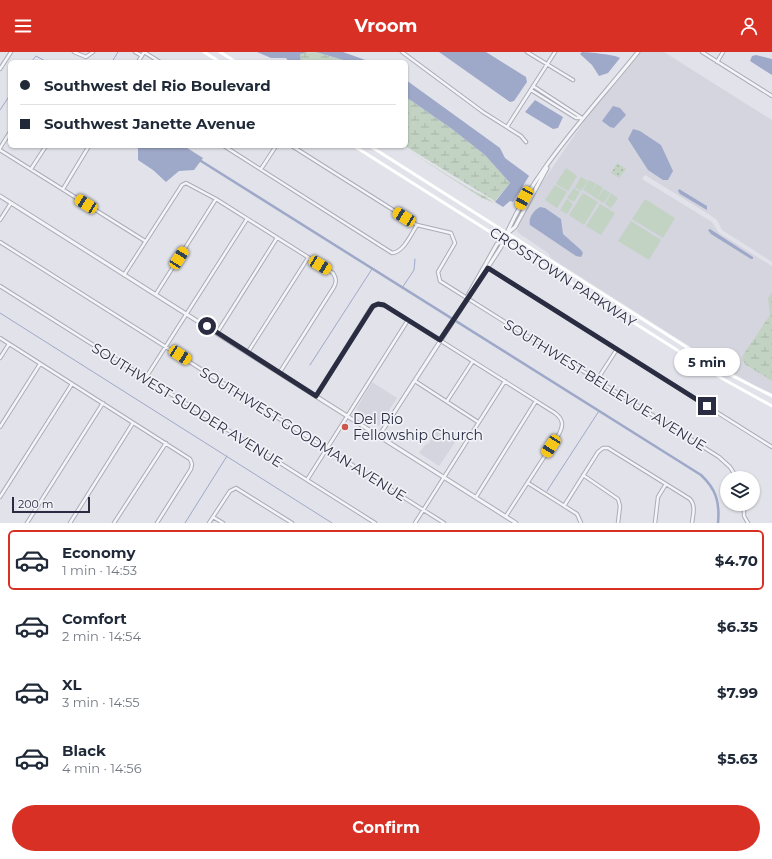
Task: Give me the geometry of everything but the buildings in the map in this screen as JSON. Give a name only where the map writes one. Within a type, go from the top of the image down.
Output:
[{"type":"main road","points":[[204,52],[217,60]]},
{"type":"main road","points":[[220,52],[233,60]]},
{"type":"main road","name":"CROSSTOWN PARKWAY","points":[[357,148],[504,239],[723,379],[772,406]]},
{"type":"main road","name":"CROSSTOWN PARKWAY","points":[[373,148],[508,232],[729,374],[772,396]]},
{"type":"street","points":[[0,69],[11,52]]},
{"type":"street","points":[[74,52],[80,56],[88,57],[93,52]]},
{"type":"street","points":[[135,52],[142,56]]},
{"type":"street","points":[[139,60],[144,52],[157,60]]},
{"type":"street","points":[[402,52],[483,112],[521,136],[526,142]]},
{"type":"street","points":[[527,52],[546,65],[573,80]]},
{"type":"street","points":[[507,127],[555,52]]},
{"type":"street","points":[[379,436],[467,298],[488,268],[508,232],[515,227],[548,165],[582,118],[638,52]]},
{"type":"street","points":[[702,52],[772,96]]},
{"type":"street","points":[[717,62],[723,52]]},
{"type":"street","points":[[533,86],[582,118]]},
{"type":"street","points":[[531,90],[576,118],[582,118]]},
{"type":"street","points":[[8,135],[0,149],[145,241]]},
{"type":"street","points":[[31,169],[45,148]]},
{"type":"street","points":[[63,189],[88,148]]},
{"type":"street","points":[[227,148],[392,253],[397,252],[417,225],[295,148]]},
{"type":"street","points":[[261,169],[275,148]]},
{"type":"street","points":[[124,275],[182,185],[186,183],[216,199],[333,273],[336,278],[334,287],[280,372]]},
{"type":"street","points":[[0,196],[280,372],[516,523]]},
{"type":"street","points":[[156,294],[216,199]]},
{"type":"street","points":[[0,220],[11,203]]},
{"type":"street","points":[[146,379],[247,219]]},
{"type":"street","name":"SOUTHWEST BELLEVUE AVENUE","points":[[417,225],[445,230],[451,233],[454,237],[453,247],[438,272],[440,281],[719,457],[733,471]]},
{"type":"street","points":[[218,333],[277,238]]},
{"type":"street","points":[[467,298],[497,244],[504,239]]},
{"type":"street","name":"SOUTHWEST GOODMAN AVENUE","points":[[0,242],[326,450],[444,523]]},
{"type":"street","points":[[248,352],[308,258]]},
{"type":"street","points":[[488,268],[772,447]]},
{"type":"street","name":"SOUTHWEST SUDDER AVENUE","points":[[0,286],[375,523]]},
{"type":"street","points":[[316,396],[371,308],[376,304],[384,305],[505,381],[555,413],[562,421],[561,430],[506,516]]},
{"type":"street","points":[[307,480],[408,320]]},
{"type":"street","points":[[0,338],[189,457],[192,464],[190,471],[157,523]]},
{"type":"street","points":[[0,358],[9,344]]},
{"type":"street","points":[[597,380],[616,349]]},
{"type":"street","points":[[447,402],[473,361]]},
{"type":"street","points":[[0,427],[40,364]]},
{"type":"street","points":[[415,381],[478,422]]},
{"type":"street","points":[[415,523],[505,381]]},
{"type":"street","points":[[0,496],[72,384]]},
{"type":"street","points":[[476,497],[536,401]]},
{"type":"street","points":[[27,523],[103,403]]},
{"type":"street","points":[[70,523],[134,423]]},
{"type":"street","points":[[114,523],[166,443]]},
{"type":"street","points":[[564,506],[598,452],[603,448],[612,449],[693,503],[692,523]]},
{"type":"street","points":[[583,475],[618,499],[620,506],[618,523]]},
{"type":"street","points":[[528,483],[578,516],[581,523]]},
{"type":"street","points":[[655,523],[658,497],[666,484]]},
{"type":"street","points":[[209,523],[230,491],[234,488],[239,489],[292,523]]},
{"type":"street","points":[[744,511],[744,516],[748,523]]},
{"type":"street","points":[[213,517],[223,523]]},
{"type":"shaded area","points":[[641,52],[664,52],[772,120],[772,262],[722,230],[717,220],[710,215],[645,175],[642,179],[712,222],[719,233],[772,266],[772,393],[755,386],[708,358],[551,258],[548,253],[517,232],[536,191],[585,120]]},
{"type":"shaded area","points":[[372,382],[397,398],[379,426],[357,412],[358,410],[356,409]]},
{"type":"shaded area","points":[[440,426],[458,438],[439,466],[419,453],[424,446],[429,443]]},
{"type":"green space","points":[[316,52],[343,60],[301,60],[300,54]]},
{"type":"green space","points":[[408,98],[452,129],[485,155],[510,183],[495,201],[408,148]]},
{"type":"green space","points":[[404,148],[494,203],[482,198]]},
{"type":"green space","points":[[617,163],[626,169],[619,178],[611,173]]},
{"type":"green space","points":[[566,168],[577,176],[568,191],[556,184]]},
{"type":"green space","points":[[581,177],[588,181],[581,191],[575,187]]},
{"type":"green space","points":[[589,180],[596,184],[590,194],[583,190]]},
{"type":"green space","points":[[597,184],[603,188],[597,199],[590,194]]},
{"type":"green space","points":[[555,185],[567,192],[557,208],[545,200]]},
{"type":"green space","points":[[574,188],[580,192],[574,202],[567,198]]},
{"type":"green space","points":[[604,189],[610,193],[604,203],[597,199]]},
{"type":"green space","points":[[583,193],[598,202],[584,225],[569,215]]},
{"type":"green space","points":[[611,193],[618,198],[611,208],[605,204]]},
{"type":"green space","points":[[567,199],[573,204],[567,214],[560,210]]},
{"type":"green space","points":[[645,199],[675,218],[663,238],[632,219]]},
{"type":"green space","points":[[600,204],[615,213],[601,235],[586,226]]},
{"type":"green space","points":[[631,221],[661,240],[649,260],[618,241]]},
{"type":"green space","points":[[772,292],[772,381],[746,365],[742,360],[743,355],[770,315],[768,298]]},
{"type":"water","points":[[257,52],[308,52],[300,54],[301,60],[271,58]]},
{"type":"water","points":[[316,52],[343,52],[365,60],[343,60]]},
{"type":"water","points":[[439,52],[486,52],[526,77],[527,82],[514,101],[510,102]]},
{"type":"water","points":[[582,52],[620,58],[608,73],[599,76],[592,65],[580,54]]},
{"type":"water","points":[[756,55],[772,59],[772,75],[750,61],[752,56]]},
{"type":"water","points":[[408,81],[500,148],[505,158],[529,176],[513,202],[510,201],[503,207],[495,202],[510,183],[485,155],[452,129],[408,98]]},
{"type":"water","points":[[535,100],[563,117],[558,128],[553,129],[525,112]]},
{"type":"water","points":[[613,106],[620,108],[626,115],[614,128],[602,121]]},
{"type":"water","points":[[633,129],[640,131],[661,145],[673,171],[668,180],[663,180],[648,170],[628,139]]},
{"type":"water","points":[[138,148],[187,148],[203,158],[194,170],[179,171],[166,182],[153,170],[138,160]]},
{"type":"water","points":[[679,189],[707,206],[707,210],[680,194],[678,191]]},
{"type":"water","points":[[540,207],[545,208],[561,219],[563,234],[581,250],[583,253],[581,257],[576,256],[530,225],[532,214]]},
{"type":"water","points":[[710,229],[753,257],[753,259],[711,234],[708,230]]},
{"type":"waterway","points":[[113,60],[118,52]]},
{"type":"waterway","points":[[33,60],[36,56],[43,60]]},
{"type":"waterway","points":[[0,110],[8,98]]},
{"type":"waterway","points":[[201,161],[701,475],[710,485],[716,496],[718,523]]},
{"type":"waterway","points":[[402,288],[414,270],[415,259]]},
{"type":"waterway","points":[[310,365],[372,269]]},
{"type":"waterway","points":[[0,313],[332,523]]},
{"type":"waterway","points":[[547,491],[599,411]]},
{"type":"waterway","points":[[185,523],[227,456]]},
{"type":"place","name":"Del Rio Fellowship Church","points":[[345,427]]},
{"type":"route","points":[[207,326],[316,396],[373,306],[376,304],[384,305],[440,340],[488,268],[707,406]]}]
